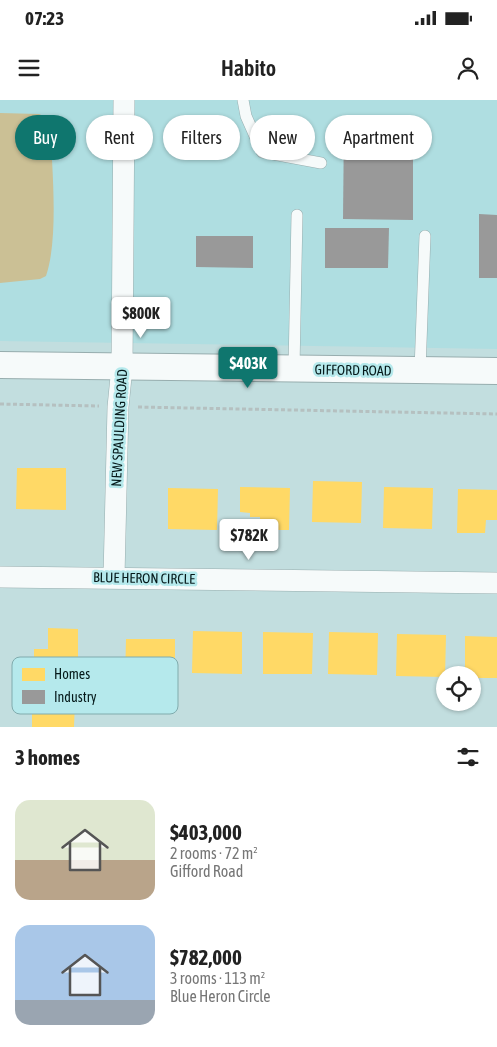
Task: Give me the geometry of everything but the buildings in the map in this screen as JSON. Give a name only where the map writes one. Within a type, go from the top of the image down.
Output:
[{"type":"street","name":"NEW SPAULDING ROAD","points":[[114,577],[118,407],[122,367],[124,100]]},
{"type":"street","name":"GIFFORD ROAD","points":[[0,365],[497,371]]},
{"type":"street","name":"BLUE HERON CIRCLE","points":[[0,577],[497,583]]},
{"type":"lane","points":[[243,100],[246,116],[262,152],[321,163]]},
{"type":"lane","points":[[294,369],[297,214]]},
{"type":"lane","points":[[420,370],[425,236]]},
{"type":"path","points":[[0,404],[497,414]]},
{"type":"shaded area","points":[[0,100],[497,100],[497,349],[0,341]]},
{"type":"shaded area","points":[[0,113],[39,114],[41,115],[15,115],[15,160],[52,160],[54,222],[50,260],[46,276],[40,279],[0,283]]}]
